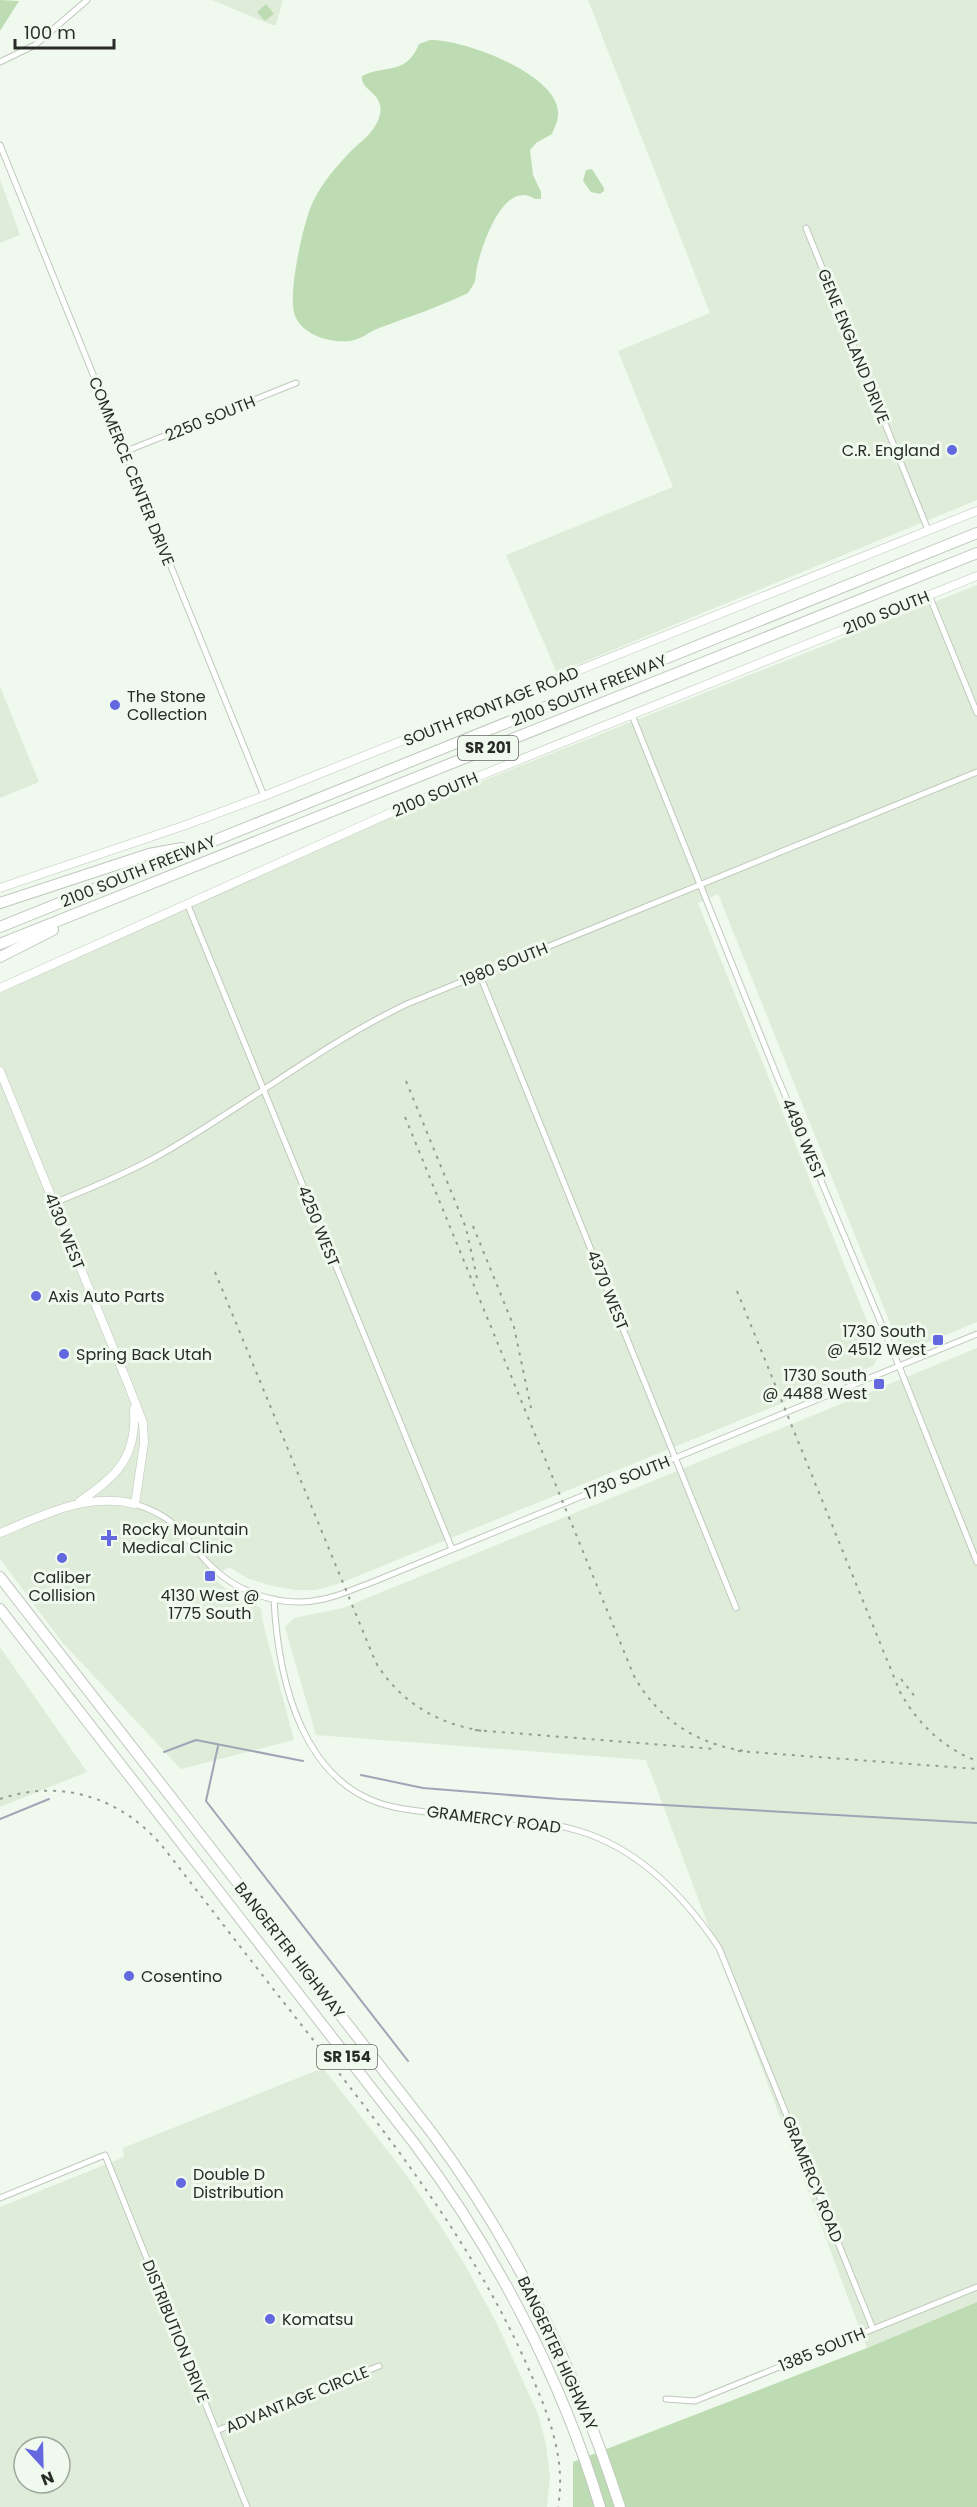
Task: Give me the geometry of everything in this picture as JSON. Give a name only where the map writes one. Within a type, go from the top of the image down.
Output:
[{"type":"highway","name":"2100 SOUTH FREEWAY","points":[[0,927],[977,533]]},
{"type":"highway","name":"2100 SOUTH FREEWAY","points":[[0,944],[977,553]]},
{"type":"highway","points":[[0,903],[149,854],[206,844]]},
{"type":"highway","points":[[0,957],[60,926],[239,848]]},
{"type":"highway","name":"BANGERTER HIGHWAY","points":[[0,1578],[463,2176],[504,2242],[542,2310],[583,2402],[620,2507]]},
{"type":"highway","name":"BANGERTER HIGHWAY","points":[[0,1609],[414,2143],[450,2193],[500,2276],[548,2369],[600,2507]]},
{"type":"street","points":[[0,62],[35,45],[87,0]]},
{"type":"street","name":"COMMERCE CENTER DRIVE","points":[[0,145],[264,796]]},
{"type":"street","name":"GENE ENGLAND DRIVE","points":[[806,228],[928,530]]},
{"type":"street","name":"2250 SOUTH","points":[[124,452],[296,383]]},
{"type":"street","name":"SOUTH FRONTAGE ROAD","points":[[0,888],[173,830],[264,796],[977,511]]},
{"type":"street","name":"2100 SOUTH","points":[[0,988],[417,801],[977,576]]},
{"type":"street","points":[[929,595],[977,713]]},
{"type":"street","name":"4490 WEST","points":[[632,715],[777,1076],[899,1366],[977,1562]]},
{"type":"street","name":"1980 SOUTH","points":[[54,1203],[108,1181],[156,1157],[369,1022],[479,973],[702,885],[977,772]]},
{"type":"street","name":"4250 WEST","points":[[186,903],[452,1549]]},
{"type":"street","name":"4370 WEST","points":[[479,973],[736,1608]]},
{"type":"street","name":"4130 WEST","points":[[0,1071],[142,1423],[144,1443],[135,1504]]},
{"type":"street","name":"1730 SOUTH","points":[[274,1599],[308,1602],[339,1595],[977,1334]]},
{"type":"street","points":[[76,1504],[104,1485],[122,1465],[133,1441],[135,1426],[133,1396]]},
{"type":"street","points":[[0,1533],[76,1504],[105,1500],[135,1504],[154,1510],[171,1520],[207,1562],[225,1578],[242,1589],[274,1599]]},
{"type":"street","name":"GRAMERCY ROAD","points":[[274,1599],[276,1638],[294,1709],[307,1740],[318,1757],[332,1774],[347,1786],[363,1796],[393,1807],[543,1822],[580,1831],[607,1842],[640,1861],[679,1894],[719,1948],[873,2329]]},
{"type":"street","name":"DISTRIBUTION DRIVE","points":[[0,2198],[105,2155],[247,2507]]},
{"type":"street","name":"1385 SOUTH","points":[[666,2399],[695,2401],[977,2287]]},
{"type":"street","name":"ADVANTAGE CIRCLE","points":[[216,2431],[379,2366]]},
{"type":"shaded area","points":[[212,0],[283,0],[276,25],[272,25]]},
{"type":"shaded area","points":[[588,0],[977,0],[977,500],[557,673],[506,555],[673,487],[618,351],[710,313]]},
{"type":"shaded area","points":[[0,179],[20,235],[0,243]]},
{"type":"shaded area","points":[[977,585],[977,1322],[905,1352],[900,1348],[718,894],[698,903],[880,1353],[873,1366],[338,1584],[316,1590],[295,1590],[247,1578],[229,1567],[211,1577],[229,1591],[261,1608],[294,1740],[181,1769],[62,1642],[0,1559],[0,992],[381,821]]},
{"type":"shaded area","points":[[0,687],[39,782],[0,798]]},
{"type":"shaded area","points":[[977,1348],[977,2302],[867,2348],[646,1760],[316,1735],[285,1627],[294,1618],[343,1608]]},
{"type":"shaded area","points":[[0,1647],[87,1772],[0,1807]]},
{"type":"shaded area","points":[[323,2068],[405,2173],[468,2270],[498,2326],[538,2414],[546,2444],[550,2477],[547,2507],[0,2507],[0,2207],[124,2157],[123,2148]]},
{"type":"green space","points":[[0,0],[19,1],[0,31]]},
{"type":"green space","points":[[266,4],[274,14],[265,21],[257,12]]},
{"type":"green space","points":[[430,40],[464,45],[505,61],[541,84],[553,97],[558,114],[552,134],[536,143],[530,150],[533,175],[541,192],[541,199],[524,195],[504,205],[489,230],[474,282],[468,293],[379,328],[361,338],[334,341],[318,337],[299,323],[293,306],[297,260],[312,204],[329,176],[370,133],[379,118],[380,109],[377,98],[365,86],[362,76],[402,65],[414,54],[419,44]]},
{"type":"green space","points":[[592,169],[604,188],[600,194],[591,192],[583,181],[586,170]]},
{"type":"green space","points":[[977,2302],[977,2507],[573,2507],[573,2462],[867,2348]]},
{"type":"waterway","points":[[164,1752],[196,1740],[303,1761]]},
{"type":"waterway","points":[[218,1746],[206,1801],[408,2061]]},
{"type":"waterway","points":[[361,1775],[423,1788],[559,1799],[977,1823]]},
{"type":"waterway","points":[[0,1819],[49,1799]]},
{"type":"railway","points":[[406,1081],[466,1228],[477,1278]]},
{"type":"railway","points":[[405,1117],[634,1676],[655,1705],[680,1727],[710,1742],[745,1751]]},
{"type":"railway","points":[[473,1226],[514,1327],[531,1408]]},
{"type":"railway","points":[[215,1272],[376,1663],[397,1690],[422,1709],[451,1723],[483,1731]]},
{"type":"railway","points":[[737,1291],[900,1692],[932,1734],[953,1749],[977,1761]]},
{"type":"railway","points":[[901,1679],[916,1698]]},
{"type":"railway","points":[[475,1730],[714,1749]]},
{"type":"railway","points":[[738,1751],[977,1769]]},
{"type":"railway","points":[[0,1799],[23,1793],[46,1791],[68,1792],[89,1797],[129,1816],[163,1847],[394,2145],[424,2186],[479,2272],[526,2363],[547,2415],[560,2469],[558,2507]]},
{"type":"place","name":"C.R. England","points":[[952,450]]},
{"type":"place","name":"The Stone Collection","points":[[115,705]]},
{"type":"place","name":"Axis Auto Parts","points":[[36,1296]]},
{"type":"place","name":"1730 South @ 4512 West","points":[[938,1340]]},
{"type":"place","name":"Spring Back Utah","points":[[64,1354]]},
{"type":"place","name":"1730 South @ 4488 West","points":[[879,1384]]},
{"type":"place","name":"Rocky Mountain Medical Clinic","points":[[109,1538]]},
{"type":"place","name":"Caliber Collision","points":[[62,1558]]},
{"type":"place","name":"4130 West @ 1775 South","points":[[210,1576]]},
{"type":"place","name":"Cosentino","points":[[129,1976]]},
{"type":"place","name":"Double D Distribution","points":[[181,2183]]},
{"type":"place","name":"Komatsu","points":[[270,2319]]}]
